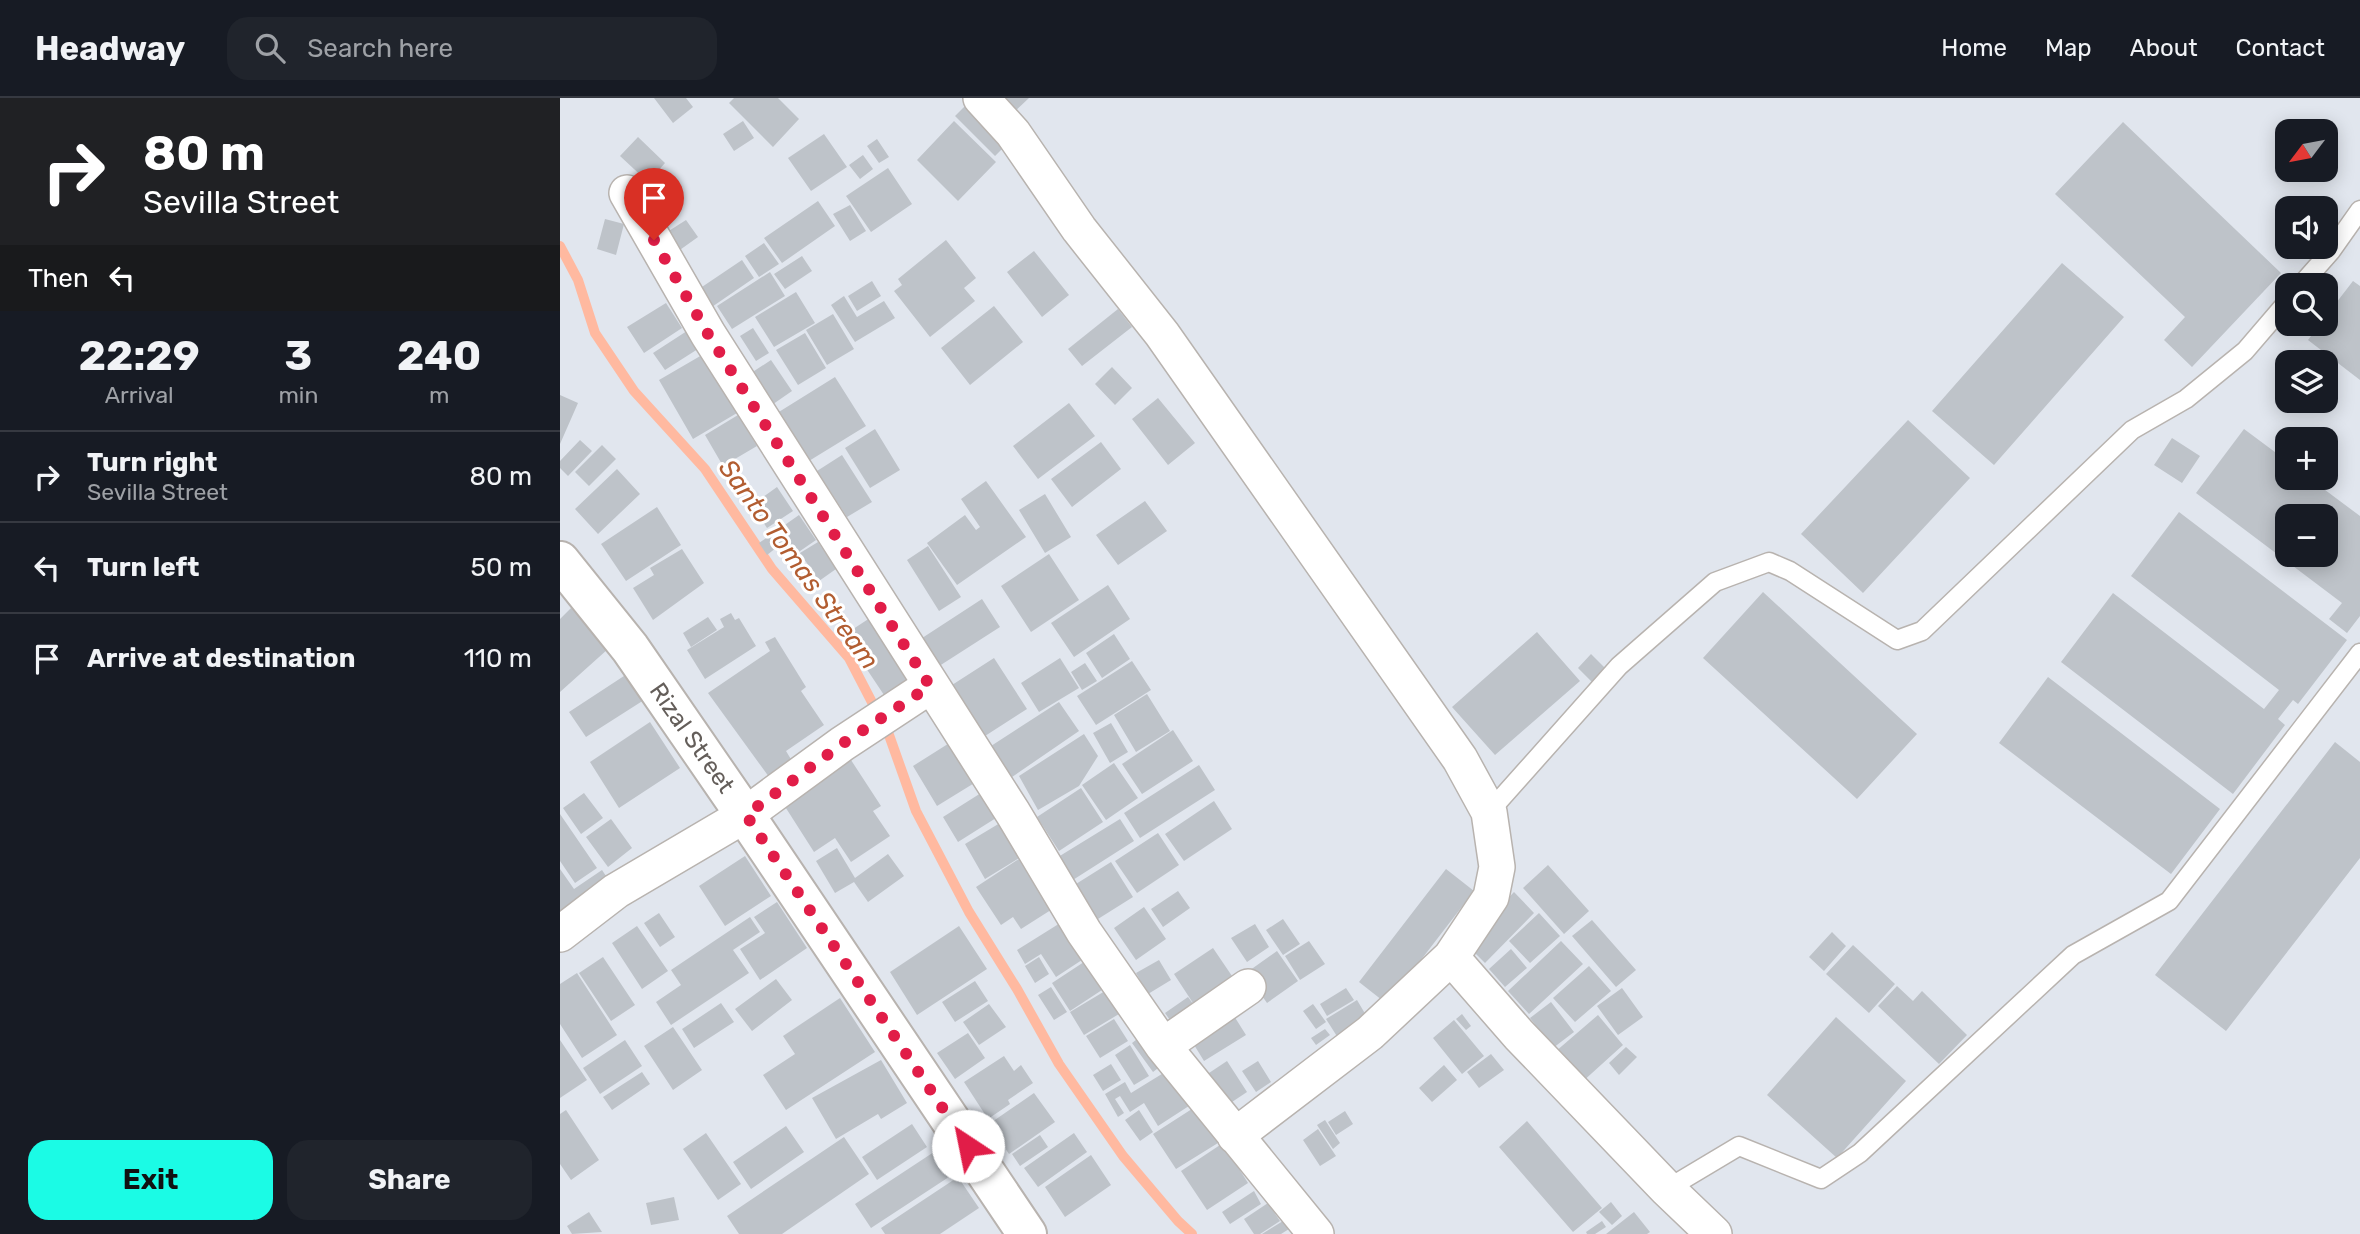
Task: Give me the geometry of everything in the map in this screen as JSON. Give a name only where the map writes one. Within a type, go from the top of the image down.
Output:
[{"type":"street","points":[[981,98],[1013,133],[1079,229],[1162,334],[1460,759],[1489,813],[1497,867],[1491,897],[1451,957],[1370,1033],[1235,1136]]},
{"type":"street","points":[[627,193],[708,334],[1013,813],[1084,932],[1163,1046],[1316,1234]]},
{"type":"street","name":"Rizal Street","points":[[560,561],[630,648],[746,815],[1027,1234]]},
{"type":"street","points":[[560,934],[616,891],[746,815],[842,744],[930,686]]},
{"type":"street","points":[[1451,957],[1519,1035],[1714,1234]]},
{"type":"street","points":[[1163,1046],[1248,987]]},
{"type":"lane","points":[[2312,273],[2360,210]]},
{"type":"lane","points":[[1489,813],[1619,666],[1715,582],[1769,562],[1790,571],[1897,640],[1922,631],[2132,430],[2186,399],[2245,351],[2275,316]]},
{"type":"lane","points":[[1667,1189],[1739,1146],[1821,1179],[1860,1153],[2073,955],[2169,901],[2360,653]]},
{"type":"building","points":[[654,98],[686,98],[693,107],[673,123]]},
{"type":"building","points":[[734,98],[778,98],[799,119],[773,147],[729,103]]},
{"type":"building","points":[[1001,98],[1029,98],[1014,112]]},
{"type":"building","points":[[966,105],[1006,145],[995,156],[955,116]]},
{"type":"building","points":[[743,121],[754,138],[734,151],[723,134]]},
{"type":"building","points":[[954,121],[996,162],[958,201],[917,160]]},
{"type":"building","points":[[2123,122],[2281,273],[2275,273],[2275,279],[2192,367],[2164,340],[2185,317],[2055,194]]},
{"type":"building","points":[[824,134],[847,167],[811,191],[788,158]]},
{"type":"building","points":[[638,137],[665,163],[648,182],[620,156]]},
{"type":"building","points":[[877,139],[889,157],[879,163],[867,146]]},
{"type":"building","points":[[863,155],[873,169],[860,179],[849,165]]},
{"type":"building","points":[[888,168],[912,204],[871,232],[846,196]]},
{"type":"building","points":[[818,201],[835,226],[782,263],[764,238]]},
{"type":"building","points":[[850,205],[866,231],[850,241],[833,214]]},
{"type":"building","points":[[605,219],[624,224],[616,255],[597,249]]},
{"type":"building","points":[[686,220],[698,237],[677,252],[664,234]]},
{"type":"building","points":[[946,240],[976,278],[964,288],[975,301],[930,337],[894,291],[902,285],[898,279]]},
{"type":"building","points":[[764,243],[779,264],[759,277],[745,256]]},
{"type":"building","points":[[1034,251],[1069,295],[1042,317],[1007,272]]},
{"type":"building","points":[[802,256],[812,271],[785,289],[774,274]]},
{"type":"building","points":[[742,260],[754,278],[706,311],[693,293]]},
{"type":"building","points":[[2062,263],[2124,317],[1994,465],[1932,411]]},
{"type":"building","points":[[770,272],[785,296],[732,329],[717,306]]},
{"type":"building","points":[[872,281],[881,296],[857,311],[848,296]]},
{"type":"building","points":[[2353,281],[2360,286],[2360,380],[2338,363],[2338,350],[2321,350],[2308,340],[2311,336],[2338,336],[2338,300]]},
{"type":"building","points":[[796,292],[815,323],[774,347],[755,317]]},
{"type":"building","points":[[844,296],[857,317],[884,301],[895,318],[855,342],[831,305]]},
{"type":"building","points":[[666,303],[682,328],[644,353],[627,327]]},
{"type":"building","points":[[994,306],[1023,342],[970,385],[941,348]]},
{"type":"building","points":[[1118,309],[1132,327],[1082,366],[1068,349]]},
{"type":"building","points":[[833,314],[854,349],[827,365],[806,330]]},
{"type":"building","points":[[753,328],[769,353],[756,361],[740,336]]},
{"type":"building","points":[[690,329],[701,347],[665,370],[653,353]]},
{"type":"building","points":[[805,333],[826,368],[798,385],[776,350]]},
{"type":"building","points":[[702,355],[737,413],[693,439],[659,380]]},
{"type":"building","points":[[771,360],[792,391],[766,409],[745,377]]},
{"type":"building","points":[[1112,367],[1132,388],[1115,405],[1095,384]]},
{"type":"building","points":[[835,377],[866,426],[804,464],[774,415]]},
{"type":"building","points":[[560,395],[578,403],[560,444]]},
{"type":"building","points":[[1158,398],[1195,443],[1168,465],[1132,419]]},
{"type":"building","points":[[1069,403],[1095,436],[1038,479],[1013,446]]},
{"type":"building","points":[[738,415],[757,446],[723,466],[705,435]]},
{"type":"building","points":[[1908,420],[1970,478],[1863,593],[1801,534]]},
{"type":"building","points":[[875,429],[900,470],[870,488],[845,448]]},
{"type":"building","points":[[2244,429],[2275,452],[2275,490],[2325,490],[2360,516],[2360,616],[2347,633],[2329,619],[2342,603],[2294,567],[2338,567],[2338,504],[2275,504],[2275,553],[2196,493]]},
{"type":"building","points":[[2172,438],[2200,456],[2182,483],[2154,465]]},
{"type":"building","points":[[580,440],[592,451],[568,476],[560,468],[560,461]]},
{"type":"building","points":[[1101,442],[1121,469],[1072,507],[1051,479]]},
{"type":"building","points":[[602,445],[616,459],[589,486],[575,472]]},
{"type":"building","points":[[842,455],[872,502],[847,517],[817,471]]},
{"type":"building","points":[[617,469],[640,494],[598,534],[575,509]]},
{"type":"building","points":[[986,481],[1026,537],[957,585],[927,543],[965,515],[976,530],[980,527],[961,499]]},
{"type":"building","points":[[777,487],[793,511],[767,528],[752,505]]},
{"type":"building","points":[[1045,494],[1071,537],[1045,553],[1019,510]]},
{"type":"building","points":[[1145,501],[1167,531],[1118,565],[1096,535]]},
{"type":"building","points":[[657,507],[681,545],[626,581],[601,544]]},
{"type":"building","points":[[2179,512],[2347,640],[2298,704],[2293,700],[2278,719],[2285,725],[2233,794],[2061,662],[2113,593],[2264,709],[2279,690],[2131,576]]},
{"type":"building","points":[[799,515],[816,540],[790,558],[781,544],[767,555],[759,543]]},
{"type":"building","points":[[818,542],[836,569],[819,581],[800,553]]},
{"type":"building","points":[[928,546],[961,597],[939,611],[907,560]]},
{"type":"building","points":[[682,549],[704,583],[653,620],[633,588],[654,575],[650,568]]},
{"type":"building","points":[[1049,554],[1079,600],[1031,632],[1001,586]]},
{"type":"building","points":[[1108,585],[1130,619],[1074,657],[1051,623]]},
{"type":"building","points":[[1763,592],[1917,734],[1857,799],[1703,658]]},
{"type":"building","points":[[982,599],[1000,627],[933,670],[916,642]]},
{"type":"building","points":[[571,608],[608,649],[560,692],[560,619]]},
{"type":"building","points":[[731,613],[735,620],[739,618],[756,646],[705,679],[687,650],[724,627],[720,619]]},
{"type":"building","points":[[876,614],[919,680],[888,701],[844,635]]},
{"type":"building","points":[[708,617],[717,630],[691,647],[683,633]]},
{"type":"building","points":[[1537,632],[1580,681],[1495,755],[1452,707]]},
{"type":"building","points":[[1114,634],[1130,659],[1102,678],[1086,653]]},
{"type":"building","points":[[775,637],[806,687],[801,691],[824,725],[786,751],[792,761],[769,777],[708,693],[770,651],[765,642]]},
{"type":"building","points":[[1591,654],[1607,670],[1593,683],[1578,668]]},
{"type":"building","points":[[994,658],[1027,709],[985,736],[952,685]]},
{"type":"building","points":[[1060,658],[1079,688],[1039,712],[1021,683]]},
{"type":"building","points":[[1132,661],[1151,690],[1096,725],[1077,696]]},
{"type":"building","points":[[1085,663],[1097,681],[1082,690],[1071,672]]},
{"type":"building","points":[[627,674],[644,700],[586,737],[569,712]]},
{"type":"building","points":[[2048,677],[2220,809],[2171,874],[1999,743]]},
{"type":"building","points":[[1147,694],[1170,731],[1136,752],[1114,715]]},
{"type":"building","points":[[1059,702],[1079,731],[1012,777],[991,746]]},
{"type":"building","points":[[650,722],[680,768],[619,808],[590,762]]},
{"type":"building","points":[[1111,723],[1128,752],[1110,763],[1093,733]]},
{"type":"building","points":[[1173,730],[1193,761],[1142,794],[1122,764]]},
{"type":"building","points":[[1084,734],[1098,756],[1079,786],[1038,810],[1019,776]]},
{"type":"building","points":[[951,742],[976,782],[937,806],[913,766]]},
{"type":"building","points":[[2335,742],[2360,762],[2360,858],[2226,1031],[2155,975]]},
{"type":"building","points":[[851,760],[881,806],[873,811],[890,836],[851,862],[835,838],[814,852],[784,805]]},
{"type":"building","points":[[1114,763],[1138,798],[1106,820],[1082,785]]},
{"type":"building","points":[[1199,765],[1215,790],[1140,838],[1124,813]]},
{"type":"building","points":[[1081,788],[1103,822],[1059,851],[1037,817]]},
{"type":"building","points":[[584,793],[603,818],[581,834],[563,808]]},
{"type":"building","points":[[981,793],[996,818],[958,842],[943,817]]},
{"type":"building","points":[[1214,801],[1232,829],[1184,861],[1165,834]]},
{"type":"building","points":[[560,814],[597,868],[575,883],[560,861]]},
{"type":"building","points":[[611,819],[632,848],[608,867],[586,837]]},
{"type":"building","points":[[1120,819],[1134,841],[1065,885],[1050,862]]},
{"type":"building","points":[[1000,823],[1021,857],[985,879],[965,844]]},
{"type":"building","points":[[1158,833],[1179,865],[1137,893],[1115,861]]},
{"type":"building","points":[[837,848],[855,878],[888,854],[904,876],[868,902],[854,882],[835,893],[816,861]]},
{"type":"building","points":[[745,856],[771,896],[725,926],[699,886]]},
{"type":"building","points":[[1022,857],[1054,908],[1021,929],[1013,917],[1001,925],[976,887]]},
{"type":"building","points":[[1111,862],[1133,897],[1090,924],[1068,889]]},
{"type":"building","points":[[1548,865],[1589,911],[1564,934],[1523,888]]},
{"type":"building","points":[[560,869],[574,889],[602,870],[614,888],[560,926]]},
{"type":"building","points":[[1446,869],[1474,891],[1387,1004],[1359,982]]},
{"type":"building","points":[[1178,891],[1190,908],[1163,927],[1151,909]]},
{"type":"building","points":[[1514,892],[1534,913],[1485,963],[1465,943]]},
{"type":"building","points":[[777,902],[807,948],[760,980],[740,949],[765,933],[754,917]]},
{"type":"building","points":[[1144,907],[1166,939],[1136,960],[1114,928]]},
{"type":"building","points":[[659,913],[675,937],[660,947],[644,923]]},
{"type":"building","points":[[1539,913],[1560,936],[1530,963],[1509,941]]},
{"type":"building","points":[[750,917],[760,932],[733,950],[749,973],[671,1025],[656,1002],[681,985],[671,970]]},
{"type":"building","points":[[1283,919],[1300,944],[1283,955],[1266,930]]},
{"type":"building","points":[[1065,920],[1088,956],[1056,977],[1041,954],[1025,964],[1017,950]]},
{"type":"building","points":[[1592,920],[1636,970],[1616,987],[1572,936]]},
{"type":"building","points":[[1255,924],[1269,947],[1247,962],[1231,938]]},
{"type":"building","points":[[637,926],[668,971],[642,989],[612,943]]},
{"type":"building","points":[[959,926],[987,969],[917,1015],[890,972]]},
{"type":"building","points":[[1832,932],[1846,946],[1824,971],[1809,957]]},
{"type":"building","points":[[1309,941],[1325,964],[1300,980],[1285,956]]},
{"type":"building","points":[[1561,941],[1583,964],[1529,1014],[1508,991]]},
{"type":"building","points":[[1853,945],[1895,984],[1869,1013],[1826,974]]},
{"type":"building","points":[[1213,948],[1232,976],[1193,1003],[1174,974]]},
{"type":"building","points":[[1511,949],[1527,968],[1505,987],[1489,969]]},
{"type":"building","points":[[1277,951],[1298,981],[1267,1003],[1246,973]]},
{"type":"building","points":[[603,957],[635,1005],[611,1021],[579,973]]},
{"type":"building","points":[[1039,957],[1049,974],[1035,983],[1025,966]]},
{"type":"building","points":[[1087,960],[1105,988],[1070,1011],[1052,983]]},
{"type":"building","points":[[1159,960],[1171,980],[1148,994],[1136,973]]},
{"type":"building","points":[[1589,966],[1611,991],[1575,1022],[1553,998]]},
{"type":"building","points":[[577,973],[617,1035],[582,1058],[560,1024],[560,984]]},
{"type":"building","points":[[776,979],[792,1000],[752,1031],[735,1009]]},
{"type":"building","points":[[975,981],[988,1001],[955,1022],[942,1002]]},
{"type":"building","points":[[1897,986],[1913,1001],[1922,991],[1967,1035],[1939,1064],[1878,1006]]},
{"type":"building","points":[[1051,987],[1067,1012],[1054,1020],[1038,995]]},
{"type":"building","points":[[1346,988],[1354,1000],[1327,1016],[1320,1004]]},
{"type":"building","points":[[1622,988],[1643,1017],[1618,1035],[1597,1006]]},
{"type":"building","points":[[1105,991],[1119,1014],[1084,1035],[1070,1012]]},
{"type":"building","points":[[1188,997],[1200,1013],[1177,1030],[1165,1013]]},
{"type":"building","points":[[840,998],[875,1052],[786,1110],[763,1075],[795,1054],[783,1036]]},
{"type":"building","points":[[1357,1000],[1370,1022],[1340,1041],[1326,1019]]},
{"type":"building","points":[[1551,1002],[1574,1032],[1553,1048],[1530,1018]]},
{"type":"building","points":[[721,1003],[734,1022],[694,1048],[682,1029]]},
{"type":"building","points":[[989,1004],[1006,1027],[979,1045],[963,1022]]},
{"type":"building","points":[[1313,1004],[1326,1022],[1316,1029],[1303,1011]]},
{"type":"building","points":[[1229,1008],[1246,1035],[1204,1061],[1188,1035]]},
{"type":"building","points":[[1462,1014],[1471,1026],[1466,1030],[1456,1019]]},
{"type":"building","points":[[1598,1015],[1623,1045],[1581,1083],[1555,1052]]},
{"type":"building","points":[[1836,1017],[1906,1081],[1837,1158],[1767,1095]]},
{"type":"building","points":[[1114,1019],[1128,1041],[1100,1058],[1086,1036]]},
{"type":"building","points":[[1454,1020],[1484,1056],[1462,1074],[1433,1038]]},
{"type":"building","points":[[673,1027],[702,1070],[673,1090],[644,1046]]},
{"type":"building","points":[[1325,1029],[1330,1035],[1316,1045],[1311,1038]]},
{"type":"building","points":[[968,1033],[985,1058],[955,1079],[937,1053]]},
{"type":"building","points":[[1145,1033],[1166,1062],[1153,1072],[1132,1043]]},
{"type":"building","points":[[560,1040],[587,1080],[560,1098]]},
{"type":"building","points":[[625,1040],[642,1066],[600,1094],[583,1068]]},
{"type":"building","points":[[1130,1045],[1149,1076],[1134,1085],[1115,1055]]},
{"type":"building","points":[[1626,1047],[1637,1057],[1619,1075],[1609,1063]]},
{"type":"building","points":[[1491,1054],[1504,1070],[1479,1088],[1467,1072]]},
{"type":"building","points":[[1004,1056],[1014,1071],[1021,1065],[1033,1083],[1008,1100],[1010,1104],[988,1119],[964,1082]]},
{"type":"building","points":[[881,1060],[907,1103],[881,1119],[878,1114],[836,1139],[812,1098]]},
{"type":"building","points":[[1227,1061],[1247,1092],[1223,1108],[1203,1077]]},
{"type":"building","points":[[1258,1061],[1271,1082],[1256,1092],[1242,1071]]},
{"type":"building","points":[[1111,1064],[1121,1080],[1103,1091],[1093,1075]]},
{"type":"building","points":[[1444,1065],[1457,1080],[1432,1102],[1419,1088]]},
{"type":"building","points":[[1170,1069],[1192,1104],[1158,1126],[1144,1103],[1130,1112],[1120,1096],[1115,1099],[1124,1113],[1118,1117],[1105,1094],[1125,1082],[1131,1093]]},
{"type":"building","points":[[642,1072],[650,1084],[612,1110],[603,1097]]},
{"type":"building","points":[[1034,1093],[1055,1122],[1009,1154],[989,1124]]},
{"type":"building","points":[[1195,1107],[1218,1143],[1176,1169],[1153,1134]]},
{"type":"building","points":[[566,1110],[599,1160],[571,1180],[560,1164],[560,1114]]},
{"type":"building","points":[[1139,1110],[1153,1132],[1140,1141],[1125,1120]]},
{"type":"building","points":[[1345,1111],[1353,1124],[1336,1135],[1328,1122]]},
{"type":"building","points":[[1325,1120],[1340,1143],[1333,1149],[1317,1125]]},
{"type":"building","points":[[1527,1121],[1602,1208],[1573,1232],[1499,1147]]},
{"type":"building","points":[[912,1124],[927,1147],[877,1180],[862,1157]]},
{"type":"building","points":[[786,1126],[804,1152],[751,1189],[733,1162]]},
{"type":"building","points":[[1318,1129],[1336,1156],[1320,1166],[1303,1140]]},
{"type":"building","points":[[706,1133],[741,1184],[718,1200],[683,1149]]},
{"type":"building","points":[[1074,1133],[1087,1152],[1038,1187],[1024,1168]]},
{"type":"building","points":[[1040,1135],[1048,1147],[1020,1166],[1012,1154]]},
{"type":"building","points":[[844,1137],[869,1174],[782,1234],[739,1234],[727,1216]]},
{"type":"building","points":[[1223,1143],[1248,1183],[1207,1210],[1181,1171]]},
{"type":"building","points":[[940,1148],[955,1173],[871,1228],[855,1204]]},
{"type":"building","points":[[1091,1155],[1111,1185],[1065,1217],[1045,1187]]},
{"type":"building","points":[[958,1177],[979,1208],[940,1234],[885,1234],[881,1228]]},
{"type":"building","points":[[1254,1191],[1261,1204],[1230,1224],[1222,1212]]},
{"type":"building","points":[[674,1197],[679,1220],[651,1225],[646,1203]]},
{"type":"building","points":[[1611,1202],[1622,1216],[1612,1225],[1599,1212]]},
{"type":"building","points":[[1268,1203],[1280,1221],[1260,1234],[1254,1234],[1244,1219]]},
{"type":"building","points":[[589,1212],[602,1232],[572,1234],[567,1226]]},
{"type":"building","points":[[1634,1212],[1650,1232],[1606,1234]]},
{"type":"building","points":[[1283,1221],[1289,1229],[1281,1234],[1262,1234]]},
{"type":"building","points":[[1602,1221],[1606,1227],[1595,1234],[1587,1234],[1586,1232]]},
{"type":"waterway","name":"Santo Tomas Stream","points":[[560,246],[578,280],[595,333],[634,391],[705,469],[772,569],[849,658],[889,735],[916,811],[969,912],[1059,1064],[1123,1156],[1192,1234]]},
{"type":"route","points":[[654,240],[708,334],[930,686],[842,744],[746,815],[968,1146]]}]
